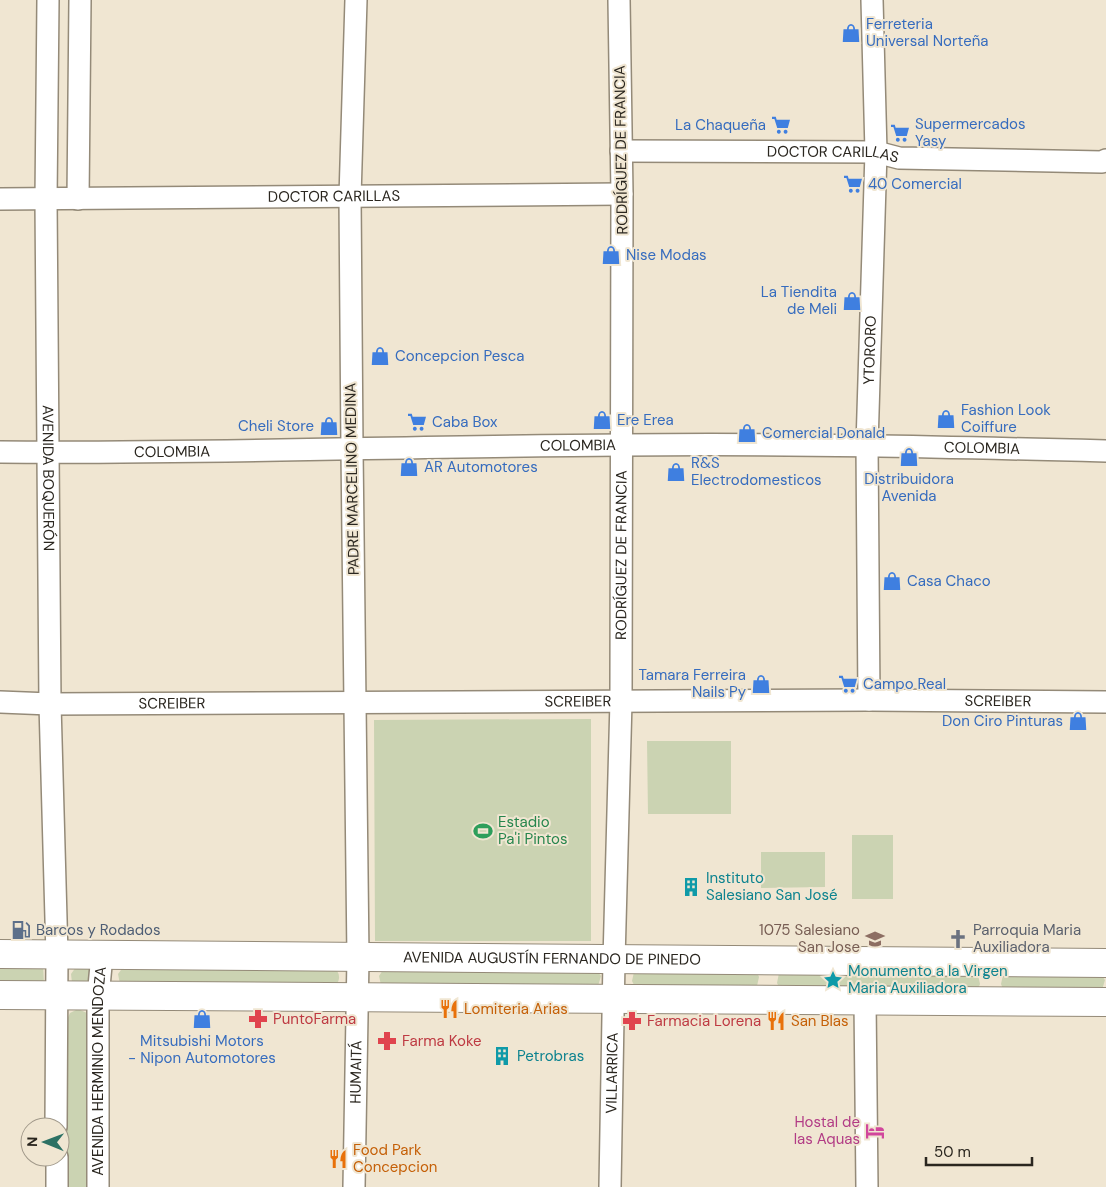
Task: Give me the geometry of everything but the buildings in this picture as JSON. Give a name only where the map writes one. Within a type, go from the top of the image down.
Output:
[{"type":"highway","name":"AVENIDA AUGUSTÍN FERNANDO DE PINEDO","points":[[0,954],[614,960],[1106,962]]},
{"type":"highway","points":[[0,996],[1106,1002]]},
{"type":"street","name":"AVENIDA BOQUERÓN","points":[[48,0],[46,200],[50,704],[57,955]]},
{"type":"street","points":[[78,199],[80,0]]},
{"type":"street","name":"PADRE MARCELINO MEDINA","points":[[356,0],[350,197],[358,958]]},
{"type":"street","name":"RODRÍGUEZ DE FRANCIA","points":[[614,960],[621,701],[622,194],[619,0]]},
{"type":"street","name":"YTORORO","points":[[869,700],[867,445],[876,152],[872,0]]},
{"type":"street","name":"DOCTOR CARILLAS","points":[[621,151],[876,152],[899,158],[1102,162],[1106,160]]},
{"type":"street","name":"DOCTOR CARILLAS","points":[[0,199],[622,194]]},
{"type":"street","name":"COLOMBIA","points":[[0,452],[352,450],[622,445],[867,445],[1106,451]]},
{"type":"street","name":"SCREIBER","points":[[0,702],[50,704],[869,700],[1106,702]]},
{"type":"street","points":[[56,1117],[57,955]]},
{"type":"street","name":"AVENIDA HERMINIO MENDOZA","points":[[98,1187],[98,997],[102,955]]},
{"type":"street","name":"HUMAITÁ","points":[[354,1187],[358,958]]},
{"type":"street","name":"VILLARRICA","points":[[610,1187],[614,960]]},
{"type":"street","points":[[865,1001],[867,1187]]},
{"type":"street","points":[[57,1167],[57,1187]]},
{"type":"green space","name":"Estadio Pa'i Pintos","points":[[591,719],[591,941],[375,941],[374,720]]},
{"type":"green space","points":[[647,741],[731,741],[731,814],[648,814]]},
{"type":"green space","points":[[852,835],[893,835],[893,899],[852,899]]},
{"type":"green space","points":[[761,852],[825,852],[825,887],[761,888]]},
{"type":"green space","points":[[0,964],[43,964],[44,984],[0,984]]},
{"type":"green space","points":[[124,966],[333,966],[338,972],[339,977],[337,984],[120,984],[118,974]]},
{"type":"green space","points":[[76,967],[89,967],[92,971],[92,984],[72,983],[71,974]]},
{"type":"green space","points":[[385,967],[598,972],[601,976],[598,986],[381,985],[379,976]]},
{"type":"green space","points":[[634,972],[757,972],[759,977],[757,986],[634,985],[632,981]]},
{"type":"green space","points":[[779,973],[978,975],[980,984],[978,989],[779,987],[777,983]]},
{"type":"green space","points":[[1003,975],[1102,976],[1105,980],[1102,990],[1003,989],[1001,984]]},
{"type":"green space","points":[[78,1009],[87,1013],[90,1017],[91,1187],[67,1187],[67,1167],[70,1167],[70,1117],[67,1117],[66,1022],[70,1013]]},
{"type":"place","name":"Ferreteria Universal Norteña","points":[[851,33]]},
{"type":"place","name":"La Chaqueña","points":[[781,125]]},
{"type":"place","name":"Supermercados Yasy","points":[[900,133]]},
{"type":"place","name":"40 Comercial","points":[[853,184]]},
{"type":"place","name":"Nise Modas","points":[[611,255]]},
{"type":"place","name":"La Tiendita de Meli","points":[[852,301]]},
{"type":"place","name":"Concepcion Pesca","points":[[380,356]]},
{"type":"place","name":"Fashion Look Coiffure","points":[[946,419]]},
{"type":"place","name":"Ere Erea","points":[[602,420]]},
{"type":"place","name":"Caba Box","points":[[417,422]]},
{"type":"place","name":"Cheli Store","points":[[329,426]]},
{"type":"place","name":"Comercial Donald","points":[[747,433]]},
{"type":"place","name":"Distribuidora Avenida","points":[[909,457]]},
{"type":"place","name":"AR Automotores","points":[[409,467]]},
{"type":"place","name":"R&S Electrodomesticos","points":[[676,472]]},
{"type":"place","name":"Casa Chaco","points":[[892,581]]},
{"type":"place","name":"Tamara Ferreira Nails Py","points":[[761,684]]},
{"type":"place","name":"Campo Real","points":[[848,684]]},
{"type":"place","name":"Don Ciro Pinturas","points":[[1078,721]]},
{"type":"place","name":"Estadio Pa'i Pintos","points":[[483,831]]},
{"type":"place","name":"Instituto Salesiano San José","points":[[691,887]]},
{"type":"place","name":"Barcos y Rodados","points":[[21,930]]},
{"type":"place","name":"1075 Salesiano San Jose","points":[[875,939]]},
{"type":"place","name":"Parroquia Maria Auxiliadora","points":[[958,939]]},
{"type":"place","name":"Monumento a la Virgen Maria Auxiliadora","points":[[833,980]]},
{"type":"place","name":"Lomiteria Arias","points":[[449,1009]]},
{"type":"place","name":"Mitsubishi Motors - Nipon Automotores","points":[[202,1019]]},
{"type":"place","name":"PuntoFarma","points":[[258,1019]]},
{"type":"place","name":"Farmacia Lorena","points":[[632,1021]]},
{"type":"place","name":"San Blas","points":[[776,1021]]},
{"type":"place","name":"Farma Koke","points":[[387,1041]]},
{"type":"place","name":"Petrobras","points":[[502,1056]]},
{"type":"place","name":"Hostal de las Aquas","points":[[875,1131]]},
{"type":"place","name":"Food Park Concepcion","points":[[338,1159]]}]
